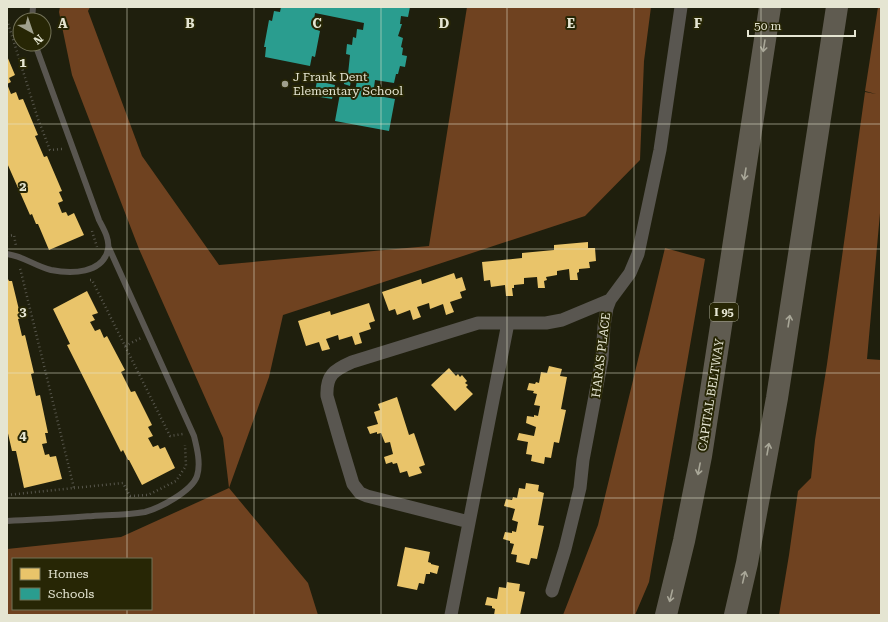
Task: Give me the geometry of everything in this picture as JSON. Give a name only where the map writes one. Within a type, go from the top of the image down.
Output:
[{"type":"highway","name":"CAPITAL BELTWAY","points":[[666,615],[684,541],[701,456],[770,7]]},
{"type":"highway","points":[[735,615],[747,563],[777,398],[837,7]]},
{"type":"highway","points":[[797,270],[849,7]]},
{"type":"street","name":"HARAS PLACE","points":[[552,591],[580,488],[583,460],[602,360],[604,326],[607,308],[610,300],[630,273],[638,254],[660,150],[682,7]]},
{"type":"street","points":[[469,522],[360,493],[354,484],[347,465],[328,396],[327,387],[330,376],[338,368],[352,362],[478,323],[546,323],[562,320],[610,300]]},
{"type":"street","points":[[451,615],[508,323]]},
{"type":"lane","points":[[7,521],[118,515],[145,512],[161,506],[179,496],[196,478],[198,469],[197,448],[194,436],[109,248],[106,234],[90,195],[38,52]]},
{"type":"lane","points":[[7,254],[13,254],[42,268],[79,271],[92,269],[102,262],[109,248]]},
{"type":"path","points":[[7,20],[38,119],[50,150],[65,149]]},
{"type":"path","points":[[91,228],[98,248],[94,254]]},
{"type":"path","points":[[7,236],[14,235],[17,248]]},
{"type":"path","points":[[23,268],[20,265],[74,488]]},
{"type":"path","points":[[7,495],[122,483],[130,496],[148,495],[176,481],[186,466],[183,434],[170,436],[92,280],[87,280]]},
{"type":"path","points":[[125,346],[148,335]]},
{"type":"shaded area","points":[[60,7],[90,7],[88,11],[142,156],[219,265],[429,246],[467,7],[651,7],[644,61],[640,160],[585,216],[283,315],[269,377],[229,488],[223,438],[139,249],[72,75],[59,12]]},
{"type":"shaded area","points":[[878,7],[881,7],[881,202],[867,359],[881,360],[881,615],[779,615],[798,491],[811,478],[815,440],[865,92],[876,94],[865,91]]},
{"type":"shaded area","points":[[665,248],[705,259],[649,582],[635,615],[563,615],[598,525]]},
{"type":"shaded area","points":[[229,488],[308,583],[318,615],[7,615],[7,549],[121,537]]},
{"type":"building: Homes","points":[[7,56],[15,75],[9,78],[11,82],[7,84]]},
{"type":"building: Homes","points":[[7,84],[11,94],[16,92],[19,100],[23,99],[38,135],[35,136],[44,157],[47,156],[62,191],[59,192],[63,201],[58,203],[62,213],[66,212],[68,216],[74,213],[84,235],[49,250],[38,224],[36,224],[32,214],[30,215],[7,163]]},
{"type":"building: Homes","points":[[588,242],[588,248],[595,248],[596,261],[589,262],[590,268],[579,269],[579,272],[577,273],[578,280],[570,280],[569,269],[557,271],[557,275],[546,277],[547,280],[544,281],[545,288],[538,288],[537,277],[524,278],[524,284],[514,285],[514,288],[512,288],[513,296],[506,296],[505,285],[491,287],[490,280],[484,281],[482,262],[522,258],[522,253],[554,250],[554,245]]},
{"type":"building: Homes","points":[[454,273],[456,279],[462,277],[466,290],[460,292],[462,298],[450,302],[454,312],[446,315],[443,304],[430,309],[429,303],[417,307],[421,317],[413,320],[410,310],[397,315],[395,309],[389,311],[382,292],[421,279],[422,284]]},
{"type":"building: Homes","points":[[7,277],[9,281],[12,281],[21,318],[18,319],[22,336],[25,335],[34,373],[31,374],[36,396],[40,395],[48,433],[45,433],[47,443],[42,444],[45,455],[49,454],[50,457],[56,456],[62,479],[24,488],[16,451],[12,451],[7,429]]},
{"type":"building: Homes","points":[[87,291],[98,313],[92,315],[95,320],[90,322],[95,331],[100,329],[104,338],[107,336],[125,370],[121,372],[131,392],[135,391],[152,425],[148,427],[153,436],[148,438],[153,447],[158,445],[160,449],[165,447],[175,468],[142,485],[123,450],[121,452],[67,345],[70,344],[53,309]]},
{"type":"building: Homes","points":[[369,303],[375,321],[369,323],[371,329],[359,333],[362,343],[355,345],[352,336],[339,340],[338,335],[326,339],[330,349],[322,351],[319,342],[306,346],[298,321],[330,311],[331,315]]},
{"type":"building: Homes","points":[[549,366],[562,369],[560,376],[567,377],[561,409],[566,410],[559,443],[554,442],[551,458],[545,457],[544,464],[531,461],[532,455],[526,454],[528,442],[517,440],[519,433],[534,436],[536,427],[526,423],[527,416],[538,416],[540,406],[534,405],[537,394],[533,393],[534,391],[527,390],[529,383],[539,383],[541,372],[547,373]]},
{"type":"building: Homes","points":[[449,368],[456,376],[458,374],[460,377],[462,375],[467,381],[465,383],[468,385],[466,387],[473,394],[455,411],[431,385]]},
{"type":"building: Homes","points":[[397,397],[409,435],[414,433],[425,465],[419,467],[422,473],[409,477],[407,471],[400,473],[397,463],[393,464],[392,462],[386,464],[384,457],[393,454],[390,442],[385,443],[381,433],[377,434],[377,432],[370,434],[367,427],[378,424],[374,412],[380,410],[378,404]]},
{"type":"building: Homes","points":[[526,483],[539,485],[538,491],[544,493],[538,525],[544,526],[537,559],[531,558],[529,565],[516,562],[517,555],[511,554],[514,544],[503,539],[505,532],[516,532],[518,522],[512,520],[515,509],[504,506],[506,499],[512,500],[513,497],[517,498],[519,488],[525,489]]},
{"type":"building: Homes","points":[[405,547],[430,552],[428,562],[439,566],[437,574],[430,572],[430,574],[426,574],[424,584],[419,583],[417,590],[397,586]]},
{"type":"building: Homes","points":[[507,582],[520,584],[519,591],[525,592],[520,615],[494,615],[495,609],[492,608],[492,606],[485,605],[487,597],[497,599],[499,587],[506,588]]},
{"type":"building: Schools","points":[[281,7],[410,7],[408,17],[401,16],[400,24],[402,24],[398,36],[403,38],[401,47],[403,48],[402,55],[407,56],[405,67],[400,66],[394,83],[375,80],[373,95],[395,99],[389,131],[335,121],[341,88],[355,91],[358,76],[348,74],[350,55],[346,54],[347,44],[352,45],[353,37],[356,38],[357,29],[363,30],[364,23],[315,13],[314,20],[319,20],[317,30],[320,31],[315,57],[312,56],[310,66],[265,57],[266,47],[264,47],[269,20],[272,21],[274,11],[280,12]]},
{"type":"building: Schools","points":[[344,79],[351,80],[350,86],[344,84]]},
{"type":"building: Schools","points":[[317,81],[335,85],[332,99],[314,96]]},
{"type":"place","name":"J Frank Dent Elementary School","points":[[285,84]]}]
